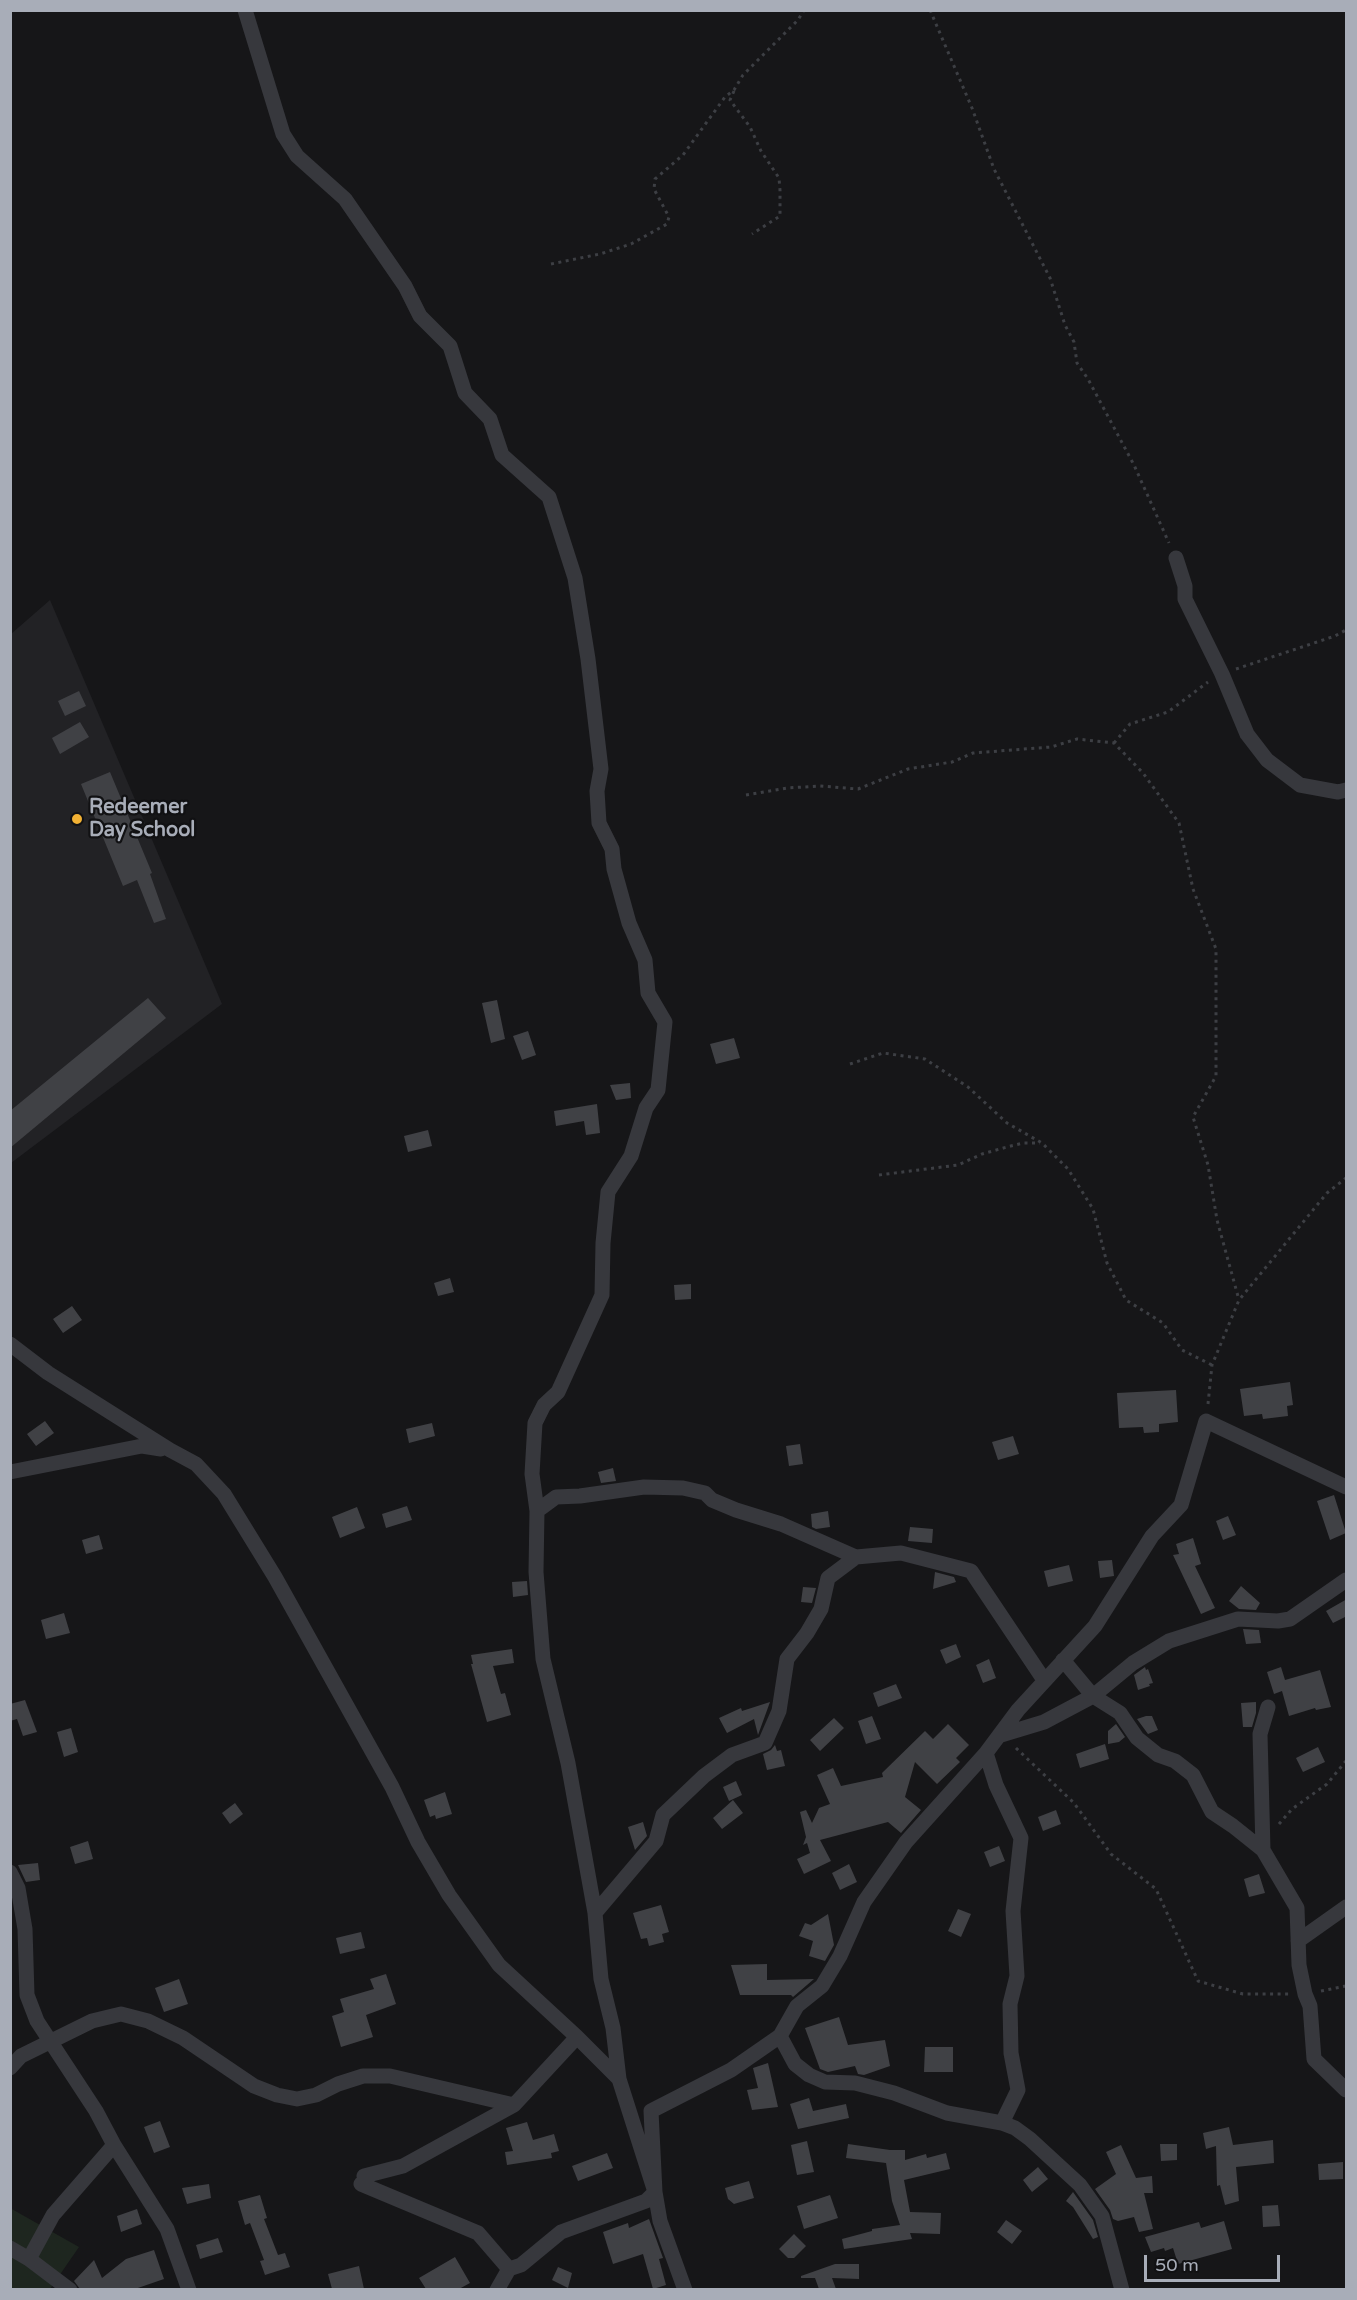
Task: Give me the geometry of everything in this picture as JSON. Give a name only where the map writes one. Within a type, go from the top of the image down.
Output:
[{"type":"street","points":[[245,10],[283,134],[297,156],[345,199],[405,286],[420,316],[450,346],[465,393],[490,419],[502,455],[549,498],[576,578],[601,769],[597,791],[599,823],[612,849],[614,869],[629,923],[645,960],[648,993],[665,1022],[658,1090],[645,1108],[631,1156],[608,1192],[603,1242],[602,1295],[558,1392],[544,1405],[535,1423],[532,1474],[537,1511],[536,1572],[543,1659],[568,1763],[594,1913],[601,1979],[613,2028],[619,2079],[655,2192]]},
{"type":"street","points":[[1176,558],[1185,586],[1185,599],[1222,674],[1247,734],[1267,760],[1300,785],[1338,792],[1347,790]]},
{"type":"street","points":[[10,1344],[48,1373],[196,1464],[224,1494],[275,1577],[392,1786],[418,1842],[448,1895],[499,1965],[619,2079]]},
{"type":"street","points":[[685,2289],[660,2220],[655,2192],[651,2110],[731,2070],[780,2037],[797,2006],[822,1986],[840,1956],[864,1902],[906,1842],[986,1753],[1044,1680],[1095,1626],[1152,1536],[1181,1505],[1206,1421],[1347,1487]]},
{"type":"street","points":[[10,1472],[142,1446],[170,1450]]},
{"type":"street","points":[[537,1511],[556,1497],[644,1487],[683,1488],[705,1493],[712,1500],[781,1524],[856,1557],[901,1553],[971,1571],[1044,1680]]},
{"type":"street","points":[[594,1913],[656,1840],[663,1815],[704,1776],[732,1755],[765,1743],[779,1711],[787,1659],[807,1633],[820,1609],[828,1578],[856,1557]]},
{"type":"street","points":[[1001,1735],[1044,1722],[1093,1696],[1133,1663],[1170,1641],[1239,1619],[1278,1621],[1290,1619],[1347,1580]]},
{"type":"street","points":[[1063,1660],[1093,1696],[1120,1713],[1137,1738],[1158,1755],[1175,1761],[1193,1775],[1212,1812],[1264,1846]]},
{"type":"street","points":[[1268,1707],[1260,1734],[1264,1846],[1297,1908],[1299,1965],[1305,1994],[1311,2006],[1314,2059],[1347,2090]]},
{"type":"street","points":[[986,1753],[996,1785],[1021,1838],[1013,1911],[1017,1976],[1010,2004],[1011,2053],[1018,2090],[1002,2123]]},
{"type":"street","points":[[10,1872],[25,1929],[27,1995],[37,2021],[96,2111],[114,2145],[167,2229],[189,2289]]},
{"type":"street","points":[[1298,1941],[1347,1906]]},
{"type":"street","points":[[10,2068],[21,2056],[92,2021],[121,2014],[148,2021],[183,2038],[254,2086],[277,2095],[297,2099],[316,2095],[338,2084],[363,2076],[390,2076],[514,2105]]},
{"type":"street","points":[[509,2269],[478,2233],[363,2180],[403,2166],[514,2105],[577,2037]]},
{"type":"street","points":[[780,2037],[795,2064],[809,2075],[825,2082],[855,2083],[894,2093],[947,2112],[1002,2123],[1015,2128],[1030,2139],[1092,2198],[1102,2216],[1122,2289]]},
{"type":"street","points":[[28,2259],[53,2215],[114,2145]]},
{"type":"street","points":[[497,2289],[509,2269],[521,2265],[561,2232],[646,2201],[655,2192]]},
{"type":"street","points":[[10,2248],[70,2289]]},
{"type":"path","points":[[752,234],[780,216],[780,190],[778,178],[750,128],[730,100],[743,75],[798,20],[804,10]]},
{"type":"path","points":[[930,10],[972,108],[994,169],[1050,278],[1065,325],[1074,342],[1077,363],[1134,465],[1176,558]]},
{"type":"path","points":[[551,264],[600,254],[631,244],[667,224],[669,217],[654,189],[655,179],[683,155],[725,97],[734,90]]},
{"type":"path","points":[[746,795],[787,788],[820,786],[858,789],[908,769],[952,762],[973,753],[1051,747],[1077,739],[1114,743],[1143,773],[1179,823],[1193,889],[1216,949],[1216,1076],[1193,1117],[1208,1165],[1217,1220],[1239,1300]]},
{"type":"path","points":[[850,1065],[883,1053],[925,1059],[968,1087],[1007,1123],[1042,1143],[1068,1169],[1093,1209],[1107,1263],[1126,1300],[1163,1323],[1182,1350],[1212,1365]]},
{"type":"path","points":[[879,1175],[958,1165],[982,1154],[1006,1147],[1023,1143],[1042,1143]]},
{"type":"path","points":[[1206,1421],[1212,1365],[1239,1300],[1327,1193],[1347,1178]]},
{"type":"path","points":[[1001,1735],[1049,1777],[1074,1803],[1111,1854],[1156,1889],[1198,1981],[1243,1994],[1305,1994],[1347,1986]]},
{"type":"path","points":[[1264,1846],[1292,1809],[1327,1784],[1347,1761]]},
{"type":"shaded area","name":"Redeemer Day School","points":[[50,600],[222,1004],[11,1163],[11,634]]},
{"type":"shaded area","points":[[10,2208],[79,2247],[50,2289],[11,2289]]},
{"type":"building","points":[[79,691],[86,706],[65,716],[58,701]]},
{"type":"building","points":[[80,722],[89,737],[60,754],[52,738]]},
{"type":"building","points":[[110,772],[152,873],[150,874],[166,919],[154,923],[137,880],[123,886],[81,784]]},
{"type":"building","points":[[148,998],[166,1018],[10,1148],[10,1111]]},
{"type":"building","points":[[497,1000],[505,1039],[491,1043],[482,1003]]},
{"type":"building","points":[[528,1031],[536,1055],[522,1060],[513,1036]]},
{"type":"building","points":[[734,1038],[740,1058],[716,1064],[710,1044]]},
{"type":"building","points":[[630,1083],[631,1098],[616,1100],[610,1085]]},
{"type":"building","points":[[597,1104],[600,1133],[586,1135],[584,1121],[556,1126],[554,1111]]},
{"type":"building","points":[[428,1130],[432,1146],[408,1152],[404,1136]]},
{"type":"building","points":[[450,1278],[454,1292],[438,1296],[434,1283]]},
{"type":"building","points":[[691,1284],[691,1299],[675,1300],[674,1285]]},
{"type":"building","points":[[72,1306],[82,1320],[63,1333],[53,1319]]},
{"type":"building","points":[[1290,1382],[1293,1405],[1287,1406],[1288,1416],[1263,1419],[1262,1414],[1244,1416],[1240,1389]]},
{"type":"building","points":[[1176,1390],[1178,1422],[1159,1424],[1159,1432],[1144,1433],[1143,1427],[1119,1428],[1117,1393]]},
{"type":"building","points":[[45,1421],[54,1433],[36,1446],[27,1434]]},
{"type":"building","points":[[432,1423],[435,1436],[409,1443],[406,1429]]},
{"type":"building","points":[[1013,1436],[1019,1454],[998,1460],[992,1442]]},
{"type":"building","points":[[800,1444],[803,1464],[789,1466],[786,1446]]},
{"type":"building","points":[[613,1468],[616,1481],[601,1483],[598,1472]]},
{"type":"building","points":[[1334,1495],[1346,1533],[1330,1540],[1317,1501]]},
{"type":"building","points":[[407,1506],[412,1520],[386,1528],[382,1514]]},
{"type":"building","points":[[357,1507],[365,1528],[340,1538],[332,1517]]},
{"type":"building","points":[[828,1511],[830,1527],[816,1529],[812,1527],[811,1514]]},
{"type":"building","points":[[1228,1516],[1236,1535],[1223,1540],[1216,1521]]},
{"type":"building","points":[[910,1527],[933,1529],[932,1543],[908,1541]]},
{"type":"building","points":[[99,1535],[103,1549],[86,1554],[82,1540]]},
{"type":"building","points":[[1193,1538],[1201,1564],[1195,1566],[1215,1608],[1201,1614],[1173,1555],[1179,1554],[1176,1544]]},
{"type":"building","points":[[1112,1560],[1114,1576],[1100,1578],[1098,1561]]},
{"type":"building","points":[[1069,1565],[1073,1581],[1048,1587],[1044,1571]]},
{"type":"building","points":[[935,1572],[954,1577],[956,1582],[933,1589]]},
{"type":"building","points":[[527,1581],[528,1595],[513,1597],[512,1582]]},
{"type":"building","points":[[1241,1586],[1260,1603],[1256,1610],[1239,1609],[1229,1601]]},
{"type":"building","points":[[803,1587],[816,1588],[812,1603],[801,1602]]},
{"type":"building","points":[[1347,1599],[1347,1616],[1333,1623],[1326,1611]]},
{"type":"building","points":[[64,1613],[70,1633],[46,1639],[41,1620]]},
{"type":"building","points":[[1243,1629],[1259,1630],[1261,1643],[1246,1644]]},
{"type":"building","points":[[956,1644],[961,1657],[946,1664],[940,1650]]},
{"type":"building","points":[[512,1649],[514,1663],[493,1666],[501,1694],[505,1693],[511,1715],[487,1722],[471,1664],[473,1664],[471,1655]]},
{"type":"building","points":[[989,1659],[996,1678],[983,1683],[976,1665]]},
{"type":"building","points":[[1145,1667],[1153,1683],[1138,1690],[1134,1675]]},
{"type":"building","points":[[1281,1667],[1285,1680],[1320,1670],[1331,1707],[1316,1710],[1315,1708],[1289,1716],[1282,1691],[1274,1694],[1267,1672]]},
{"type":"building","points":[[896,1684],[902,1698],[878,1707],[873,1693]]},
{"type":"building","points":[[25,1700],[37,1732],[23,1736],[17,1719],[10,1721],[10,1704]]},
{"type":"building","points":[[770,1702],[758,1735],[754,1719],[727,1733],[719,1718],[741,1708],[742,1711]]},
{"type":"building","points":[[1256,1702],[1252,1727],[1243,1727],[1241,1703]]},
{"type":"building","points":[[872,1716],[881,1739],[866,1744],[858,1721]]},
{"type":"building","points":[[1152,1716],[1158,1730],[1148,1734],[1137,1719]]},
{"type":"building","points":[[834,1718],[844,1728],[820,1751],[810,1740]]},
{"type":"building","points":[[948,1724],[969,1745],[956,1758],[960,1762],[937,1784],[915,1762],[905,1797],[921,1810],[901,1833],[888,1822],[820,1840],[831,1861],[804,1874],[797,1859],[810,1853],[807,1843],[803,1845],[806,1837],[800,1812],[806,1810],[812,1823],[819,1808],[830,1804],[817,1775],[833,1768],[841,1786],[883,1777],[882,1773],[925,1731],[933,1739]]},
{"type":"building","points":[[1116,1724],[1125,1737],[1119,1742],[1108,1744],[1108,1731]]},
{"type":"building","points":[[71,1728],[78,1752],[64,1757],[57,1732]]},
{"type":"building","points":[[1105,1744],[1109,1759],[1080,1768],[1076,1754]]},
{"type":"building","points":[[775,1745],[777,1751],[781,1750],[785,1766],[767,1770],[763,1754]]},
{"type":"building","points":[[1318,1747],[1325,1762],[1303,1772],[1296,1758]]},
{"type":"building","points":[[736,1781],[742,1795],[729,1801],[723,1787]]},
{"type":"building","points":[[445,1792],[452,1814],[436,1819],[435,1815],[430,1817],[424,1800]]},
{"type":"building","points":[[733,1800],[743,1813],[722,1829],[713,1818]]},
{"type":"building","points":[[235,1803],[243,1814],[230,1824],[222,1813]]},
{"type":"building","points":[[1056,1810],[1061,1824],[1043,1831],[1038,1817]]},
{"type":"building","points":[[643,1822],[647,1836],[635,1850],[628,1827]]},
{"type":"building","points":[[88,1841],[93,1859],[75,1864],[70,1847]]},
{"type":"building","points":[[999,1846],[1005,1861],[990,1867],[984,1852]]},
{"type":"building","points":[[38,1863],[40,1880],[26,1882],[18,1865]]},
{"type":"building","points":[[849,1864],[857,1882],[840,1890],[832,1873]]},
{"type":"building","points":[[1259,1874],[1265,1893],[1249,1897],[1244,1879]]},
{"type":"building","points":[[661,1905],[669,1932],[662,1934],[664,1942],[649,1946],[647,1938],[641,1939],[633,1913]]},
{"type":"building","points":[[958,1909],[971,1914],[961,1937],[948,1931]]},
{"type":"building","points":[[828,1914],[834,1945],[825,1961],[809,1956],[813,1941],[799,1936],[805,1923],[811,1925]]},
{"type":"building","points":[[361,1932],[365,1948],[340,1954],[336,1938]]},
{"type":"building","points":[[767,1964],[767,1980],[814,1979],[793,1997],[791,1995],[740,1995],[731,1965]]},
{"type":"building","points":[[386,1974],[396,2004],[366,2015],[373,2037],[341,2047],[332,2016],[344,2012],[340,1999],[374,1989],[370,1979]]},
{"type":"building","points":[[179,1979],[188,2004],[164,2012],[155,1988]]},
{"type":"building","points":[[839,2017],[848,2045],[885,2040],[890,2066],[864,2075],[858,2074],[855,2066],[828,2072],[820,2069],[805,2028]]},
{"type":"building","points":[[925,2047],[953,2047],[953,2072],[924,2072]]},
{"type":"building","points":[[768,2063],[778,2107],[752,2110],[747,2090],[758,2088],[753,2068]]},
{"type":"building","points":[[809,2098],[813,2111],[846,2104],[849,2118],[798,2129],[790,2104]]},
{"type":"building","points":[[160,2121],[170,2147],[154,2153],[144,2127]]},
{"type":"building","points":[[527,2122],[533,2140],[554,2134],[559,2151],[551,2153],[552,2158],[507,2165],[505,2152],[513,2151],[506,2128]]},
{"type":"building","points":[[1229,2127],[1233,2145],[1273,2140],[1274,2163],[1236,2167],[1239,2201],[1225,2205],[1220,2185],[1217,2186],[1216,2146],[1206,2149],[1203,2133]]},
{"type":"building","points":[[807,2141],[814,2172],[797,2175],[791,2145]]},
{"type":"building","points":[[848,2144],[905,2150],[905,2160],[926,2154],[927,2158],[946,2153],[950,2169],[904,2180],[910,2212],[941,2213],[940,2234],[910,2233],[912,2239],[844,2249],[842,2239],[872,2231],[872,2229],[900,2225],[892,2201],[886,2163],[846,2158]]},
{"type":"building","points":[[1160,2144],[1177,2144],[1177,2160],[1161,2161]]},
{"type":"building","points":[[1121,2145],[1136,2178],[1152,2176],[1153,2193],[1144,2193],[1153,2229],[1139,2232],[1134,2217],[1118,2221],[1113,2219],[1110,2210],[1095,2189],[1116,2174],[1106,2152]]},
{"type":"building","points":[[607,2153],[613,2168],[578,2181],[572,2166]]},
{"type":"building","points":[[1343,2162],[1343,2179],[1319,2180],[1318,2164]]},
{"type":"building","points":[[1038,2167],[1048,2179],[1032,2192],[1023,2180]]},
{"type":"building","points":[[749,2181],[754,2198],[734,2204],[728,2199],[725,2188]]},
{"type":"building","points":[[209,2184],[211,2198],[187,2204],[182,2188]]},
{"type":"building","points":[[1073,2192],[1093,2220],[1098,2237],[1093,2239],[1073,2207],[1066,2201]]},
{"type":"building","points":[[260,2195],[267,2218],[264,2219],[278,2255],[285,2253],[290,2267],[265,2275],[260,2261],[264,2260],[250,2223],[245,2225],[238,2201]]},
{"type":"building","points":[[830,2195],[838,2218],[804,2229],[797,2206]]},
{"type":"building","points":[[1278,2205],[1280,2226],[1263,2227],[1262,2206]]},
{"type":"building","points":[[137,2209],[142,2224],[121,2232],[117,2216]]},
{"type":"building","points":[[649,2219],[663,2258],[659,2259],[666,2285],[653,2289],[643,2254],[613,2264],[603,2232],[628,2223],[629,2228]]},
{"type":"building","points":[[1006,2220],[1022,2231],[1012,2244],[997,2232]]},
{"type":"building","points":[[1224,2221],[1232,2249],[1178,2264],[1173,2248],[1151,2252],[1145,2237],[1199,2222],[1201,2228]]},
{"type":"building","points":[[794,2234],[806,2246],[794,2258],[788,2258],[779,2249]]},
{"type":"building","points":[[218,2238],[223,2252],[200,2259],[196,2245]]},
{"type":"building","points":[[154,2250],[164,2279],[135,2289],[80,2289],[74,2281],[94,2260],[102,2278],[126,2259]]},
{"type":"building","points":[[455,2257],[470,2283],[459,2289],[426,2289],[419,2278]]},
{"type":"building","points":[[835,2264],[859,2264],[859,2279],[832,2278],[836,2289],[819,2289],[815,2278],[801,2278],[801,2276]]},
{"type":"building","points":[[359,2266],[364,2289],[332,2289],[328,2274]]},
{"type":"building","points":[[558,2267],[572,2273],[568,2288],[552,2280]]},
{"type":"place","name":"Redeemer Day School","points":[[77,819]]}]
